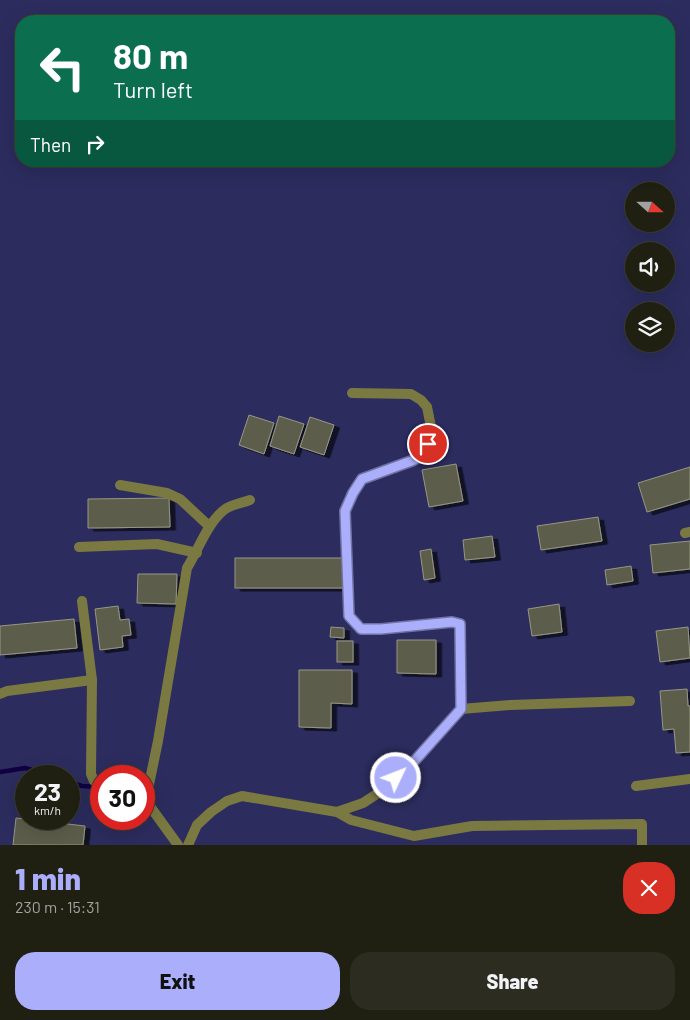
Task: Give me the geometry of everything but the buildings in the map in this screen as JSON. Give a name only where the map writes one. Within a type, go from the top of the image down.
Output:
[{"type":"street","points":[[337,812],[363,804],[383,790],[410,766],[461,709],[460,624],[452,622],[381,629],[361,629],[349,616],[345,511],[353,493],[362,479],[424,455],[432,432],[427,407],[421,400],[410,394],[352,393]]},
{"type":"street","points":[[120,485],[167,493],[180,499],[209,526]]},
{"type":"street","points":[[152,765],[187,568],[197,553],[209,526],[225,509],[250,500]]},
{"type":"street","points":[[79,547],[157,544],[197,553]]},
{"type":"street","points":[[82,601],[92,680],[91,765]]},
{"type":"street","points":[[0,694],[7,691],[92,680]]},
{"type":"street","points":[[461,709],[630,701]]},
{"type":"street","points":[[636,786],[690,779]]},
{"type":"street","points":[[188,845],[197,825],[211,812],[226,801],[242,796],[337,812],[351,820],[414,836],[472,826],[642,824],[642,845]]},
{"type":"street","points":[[155,813],[178,845]]},
{"type":"shaded area","points":[[0,0],[690,0],[690,845],[0,845]]},
{"type":"waterway","points":[[0,772],[15,770]]},
{"type":"waterway","points":[[80,785],[90,786]]},
{"type":"route","points":[[396,778],[410,766],[461,709],[460,624],[452,622],[381,629],[361,629],[349,616],[345,511],[362,479],[424,455],[428,444]]}]
